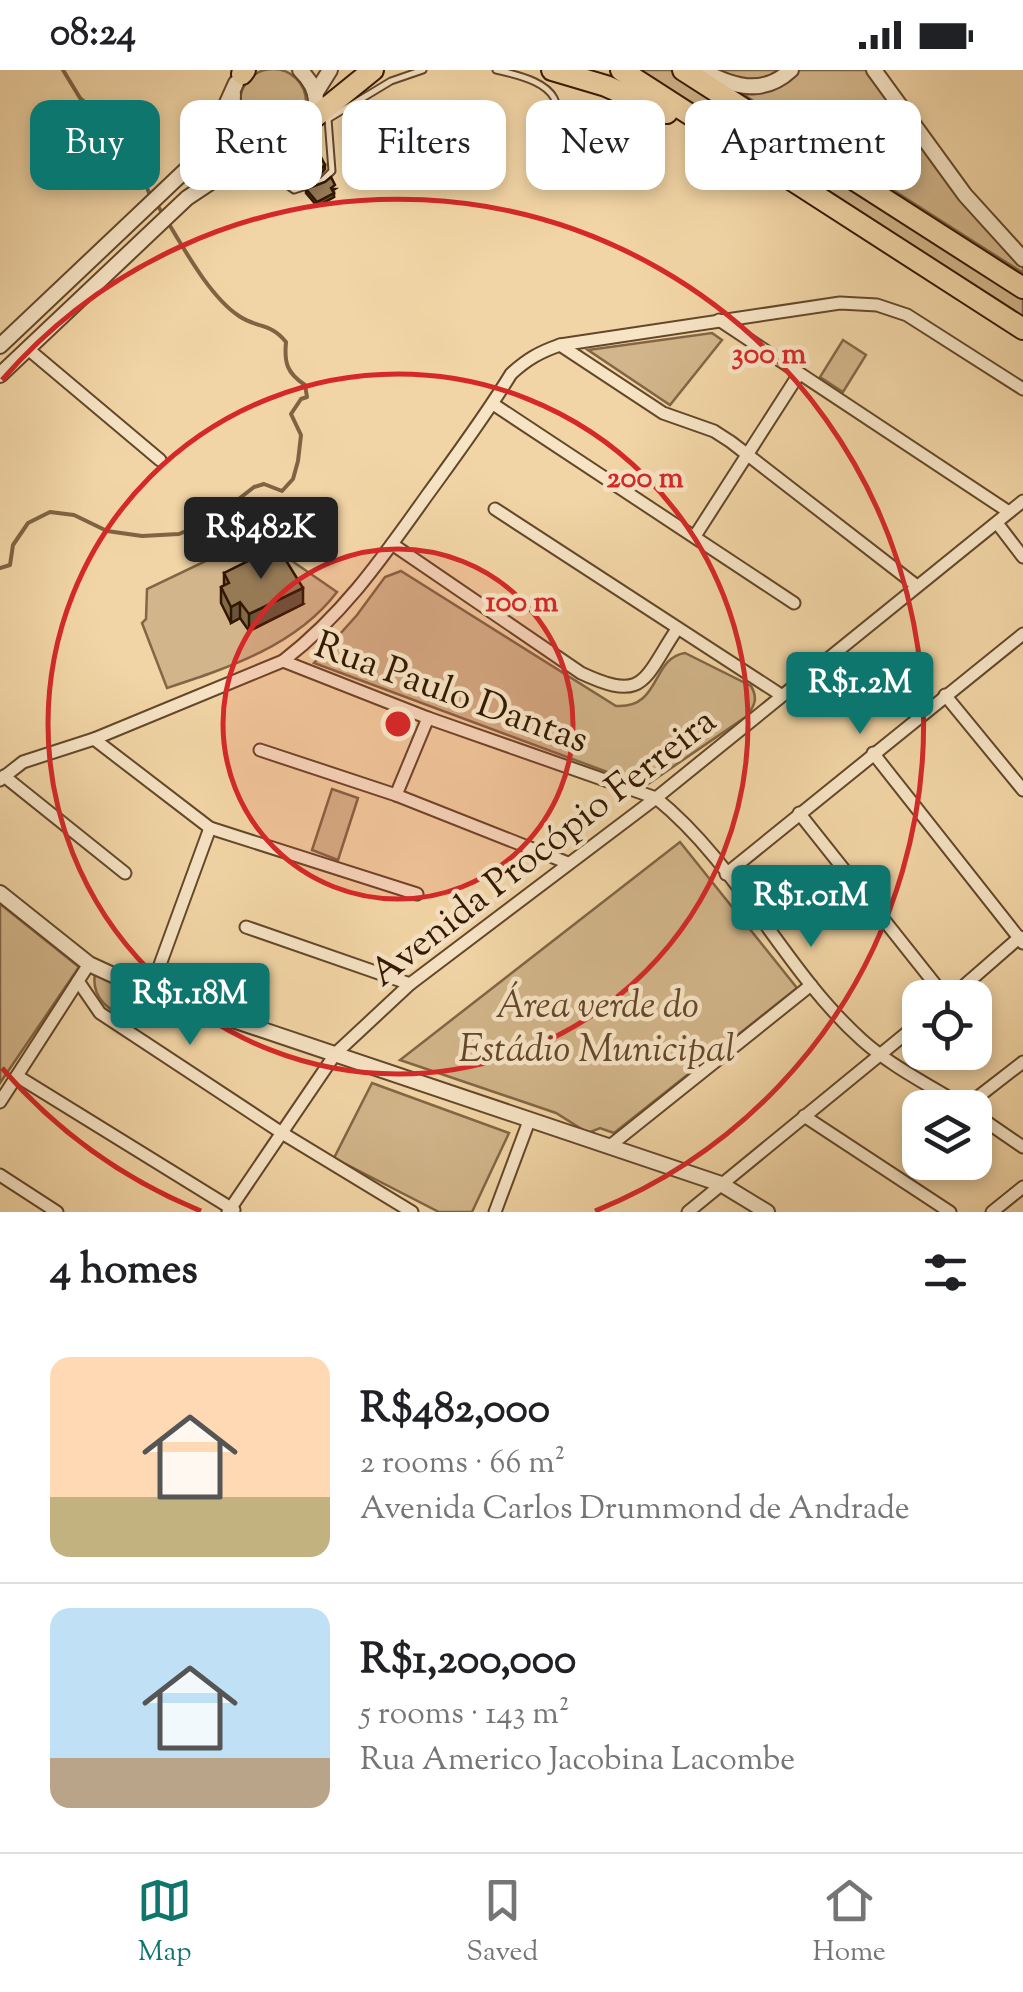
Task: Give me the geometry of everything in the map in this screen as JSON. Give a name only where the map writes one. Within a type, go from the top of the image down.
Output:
[{"type":"highway","points":[[322,117],[373,70]]},
{"type":"highway","points":[[552,70],[627,94],[685,123]]},
{"type":"highway","points":[[621,70],[685,111]]},
{"type":"highway","points":[[683,70],[1023,288]]},
{"type":"highway","points":[[810,190],[1023,329]]},
{"type":"street","points":[[300,70],[311,83],[315,100]]},
{"type":"street","points":[[315,94],[330,70]]},
{"type":"street","points":[[701,70],[736,86],[754,88],[769,85],[791,70]]},
{"type":"street","points":[[874,70],[965,195],[1023,258]]},
{"type":"street","points":[[233,100],[242,74]]},
{"type":"street","points":[[0,346],[171,186],[203,148],[242,74]]},
{"type":"street","points":[[0,375],[198,190]]},
{"type":"street","points":[[124,873],[2,778],[44,753],[94,739],[283,660],[333,620],[392,544],[511,374],[526,359],[560,346],[719,320],[840,304],[877,305],[907,316],[1023,389]]},
{"type":"street","points":[[719,320],[1010,512]]},
{"type":"street","points":[[560,346],[662,413],[714,431],[917,586]]},
{"type":"street","points":[[28,349],[160,460]]},
{"type":"street","points":[[694,536],[799,374]]},
{"type":"street","points":[[493,404],[794,603]]},
{"type":"street","name":"Avenida Procópio Ferreira","points":[[232,1211],[336,1053],[410,984],[656,798],[1023,501]]},
{"type":"street","points":[[494,508],[782,695]]},
{"type":"street","points":[[996,523],[1023,557]]},
{"type":"street","points":[[392,544],[581,673],[613,688],[628,688],[643,680],[677,629]]},
{"type":"street","points":[[726,874],[1022,638]]},
{"type":"street","name":"Rua Paulo Dantas","points":[[283,660],[428,718],[656,798]]},
{"type":"street","points":[[946,695],[1023,790]]},
{"type":"street","points":[[396,795],[428,718]]},
{"type":"street","points":[[94,739],[210,828],[417,894]]},
{"type":"street","points":[[260,750],[396,795],[568,862]]},
{"type":"street","points":[[873,753],[1021,939],[970,980]]},
{"type":"street","points":[[656,798],[672,810],[726,874],[811,985],[879,1054],[937,1090]]},
{"type":"street","points":[[799,813],[934,980]]},
{"type":"street","points":[[150,992],[210,828]]},
{"type":"street","points":[[0,894],[89,964],[150,992],[722,1184],[766,1212]]},
{"type":"street","points":[[246,927],[410,984]]},
{"type":"street","points":[[0,1102],[89,964]]},
{"type":"street","points":[[78,981],[100,1013],[282,1133],[412,1212]]},
{"type":"street","points":[[612,1146],[811,985]]},
{"type":"street","points":[[688,1212],[902,1036]]},
{"type":"street","points":[[987,1090],[1023,1062]]},
{"type":"street","points":[[16,1076],[232,1211]]},
{"type":"street","points":[[804,1116],[950,1212]]},
{"type":"street","points":[[500,1211],[530,1120]]},
{"type":"street","points":[[992,1126],[1023,1147]]},
{"type":"street","points":[[0,1176],[57,1212]]},
{"type":"street","points":[[992,1212],[1023,1187]]},
{"type":"lane","points":[[322,120],[392,81],[423,70]]},
{"type":"lane","points":[[496,70],[539,85],[556,100]]},
{"type":"lane","points":[[322,144],[332,170],[322,181]]},
{"type":"green space","points":[[273,69],[286,72],[303,89],[306,100],[240,100],[250,79]]},
{"type":"green space","points":[[631,70],[671,70],[718,100],[685,100],[685,104]]},
{"type":"green space","points":[[713,70],[782,70],[764,80],[748,81]]},
{"type":"green space","points":[[798,70],[866,70],[888,100],[752,100],[744,95],[775,88]]},
{"type":"green space","points":[[921,145],[951,186],[1023,265],[1023,273],[893,190],[921,190]]},
{"type":"green space","points":[[819,190],[860,190],[1023,294],[1023,320]]},
{"type":"green space","points":[[712,333],[722,340],[670,405],[588,350]]},
{"type":"green space","points":[[843,340],[866,355],[843,392],[820,377]]},
{"type":"green space","points":[[247,530],[337,592],[302,627],[260,653],[167,688],[142,623],[146,619],[147,589],[235,547]]},
{"type":"green space","points":[[401,571],[616,706],[641,700],[666,664],[685,653],[751,686],[754,705],[747,716],[645,786],[314,663],[385,577]]},
{"type":"green space","points":[[332,789],[358,798],[338,860],[312,850]]},
{"type":"green space","name":"Área verde do Estádio Municipal","points":[[680,842],[797,988],[614,1133],[600,1128],[588,1133],[556,1113],[400,1060]]},
{"type":"green space","points":[[0,904],[79,967],[0,1083]]},
{"type":"green space","points":[[95,974],[150,999],[137,1026],[101,999],[96,992]]},
{"type":"green space","points":[[372,1083],[509,1133],[472,1212],[439,1212],[334,1158]]},
{"type":"building","points":[[331,177],[334,193],[317,202],[307,190],[322,190]]},
{"type":"building","points":[[279,549],[303,588],[249,614],[240,602],[231,607],[221,587],[229,583],[224,573]]},
{"type":"waterway","points":[[63,70],[80,98],[130,148],[150,195]]},
{"type":"waterway","points":[[0,568],[10,565],[13,545],[28,523],[50,512],[74,515],[107,531],[142,536],[179,534],[212,520],[254,487],[264,484],[282,491],[293,479],[301,435],[291,414],[307,397],[305,385],[288,367],[286,342],[275,331],[239,316],[215,294],[156,203]]}]
